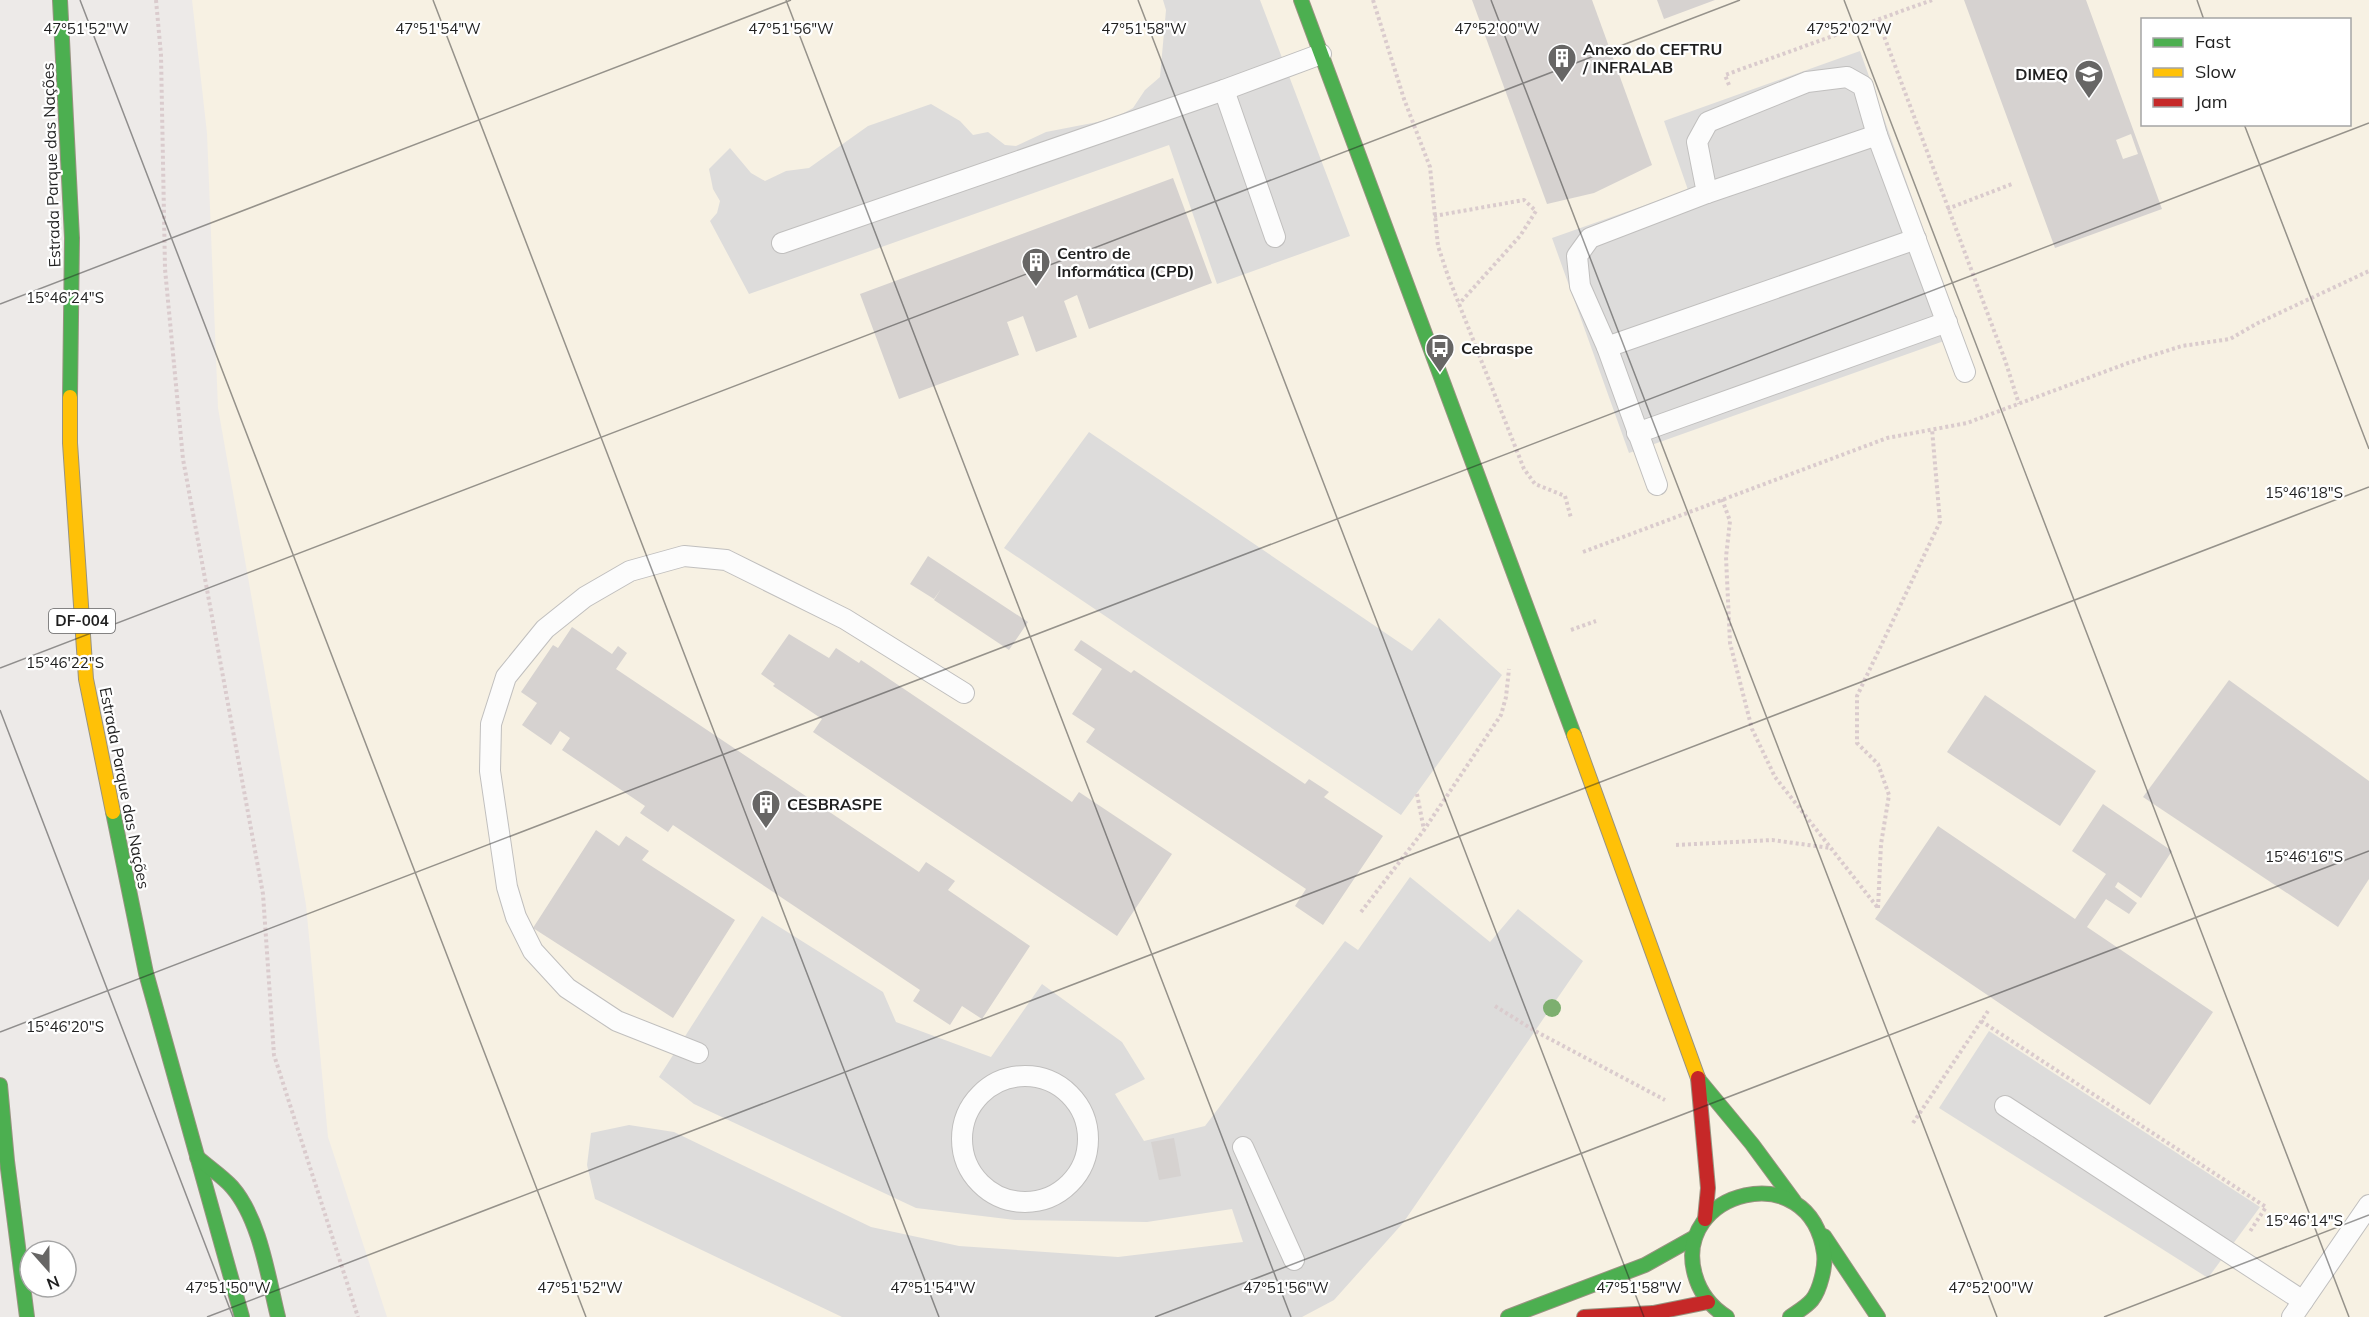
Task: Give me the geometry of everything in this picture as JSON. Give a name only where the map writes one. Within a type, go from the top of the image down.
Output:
[{"type":"main road","name":"Estrada Parque das Nações","points":[[60,0],[72,238],[70,443],[86,679],[146,973],[242,1317]]},
{"type":"main road","points":[[1301,0],[1619,855],[1699,1080],[1708,1188],[1705,1219]]},
{"type":"main road","points":[[1699,1080],[1752,1144],[1794,1201],[1811,1215],[1878,1317]]},
{"type":"main road","points":[[0,1085],[7,1161],[27,1317]]},
{"type":"main road","points":[[197,1156],[233,1188],[246,1212],[260,1245],[278,1317]]},
{"type":"main road","points":[[1718,1312],[1696,1283],[1692,1259],[1695,1236],[1705,1219],[1716,1207],[1730,1198],[1746,1193],[1763,1191],[1779,1194],[1794,1201]]},
{"type":"main road","points":[[1790,1317],[1812,1300],[1826,1268],[1822,1234]]},
{"type":"main road","points":[[1508,1317],[1645,1266],[1695,1236]]},
{"type":"main road","points":[[1584,1317],[1718,1312]]},
{"type":"lane","points":[[782,243],[1224,90],[1321,54]]},
{"type":"lane","points":[[1707,194],[1697,141],[1708,122],[1807,82],[1847,77],[1863,86],[1876,135],[1965,372]]},
{"type":"lane","points":[[1224,90],[1275,237]]},
{"type":"lane","points":[[1657,485],[1607,347],[1580,286],[1577,256],[1590,237],[1876,135]]},
{"type":"lane","points":[[1607,347],[1916,239]]},
{"type":"lane","points":[[1637,433],[1947,322]]},
{"type":"lane","points":[[698,1053],[617,1021],[567,988],[533,951],[516,917],[507,887],[490,771],[491,724],[506,677],[545,629],[585,597],[630,571],[684,556],[726,560],[844,619],[964,693]]},
{"type":"lane","points":[[1027,1075],[1049,1079],[1067,1090],[1080,1106],[1088,1126],[1089,1147],[1083,1167],[1071,1184],[1054,1196],[1034,1202],[1014,1202],[994,1194],[977,1181],[966,1163],[961,1143],[964,1122],[973,1102],[988,1088],[1007,1078],[1027,1075]]},
{"type":"lane","points":[[2005,1106],[2297,1309],[2369,1204]]},
{"type":"lane","points":[[1243,1147],[1294,1260]]},
{"type":"path","points":[[156,0],[161,55],[165,269],[183,459],[263,894],[274,1055],[358,1317]]},
{"type":"path","points":[[1374,0],[1404,99],[1430,167],[1438,246],[1459,304],[1524,469],[1535,484],[1565,496],[1571,518]]},
{"type":"path","points":[[1738,109],[1725,75],[1932,0]]},
{"type":"path","points":[[1878,20],[2005,360],[2019,404]]},
{"type":"path","points":[[1947,209],[2012,184]]},
{"type":"path","points":[[1434,216],[1524,200],[1536,211],[1520,236],[1459,304]]},
{"type":"path","points":[[1583,552],[1887,438],[1967,423],[2128,363],[2182,346],[2230,339],[2258,323],[2369,271]]},
{"type":"path","points":[[1722,499],[1730,521],[1726,557],[1731,643],[1752,729],[1774,777],[1878,909],[1881,844],[1889,795],[1878,764],[1857,743],[1857,696],[1940,522],[1932,429]]},
{"type":"path","points":[[1361,912],[1424,830],[1501,715],[1510,674],[1508,657],[1512,651],[1596,621]]},
{"type":"path","points":[[1416,794],[1424,830]]},
{"type":"path","points":[[1676,845],[1772,840],[1830,848]]},
{"type":"path","points":[[1495,1006],[1556,1042],[1702,1120]]},
{"type":"path","points":[[1912,1124],[1988,1011]]},
{"type":"path","points":[[1981,1021],[2266,1207],[2248,1233],[2259,1239]]},
{"type":"shaded area","points":[[192,0],[2369,0],[2369,1317],[387,1317],[328,1137],[306,905],[218,408],[207,133]]},
{"type":"shaded area","points":[[1163,0],[1260,0],[1350,236],[1217,284],[1169,145],[749,294],[710,221],[717,213],[720,201],[713,189],[709,169],[730,148],[751,173],[765,181],[786,171],[809,168],[868,126],[931,104],[960,121],[973,135],[988,132],[1005,145],[1016,146],[1046,132],[1113,119],[1133,108],[1145,90],[1160,77],[1166,10]]},
{"type":"shaded area","points":[[1860,51],[1961,335],[1629,453],[1552,238],[1688,190],[1664,121]]},
{"type":"shaded area","points":[[1089,432],[1412,651],[1439,618],[1502,675],[1401,815],[1004,548]]},
{"type":"shaded area","points":[[1410,877],[1490,942],[1518,909],[1583,961],[1403,1223],[1334,1300],[1302,1317],[842,1317],[595,1199],[587,1165],[591,1133],[629,1125],[674,1132],[871,1227],[959,1246],[1118,1257],[1243,1242],[1232,1209],[1147,1222],[1015,1220],[916,1208],[694,1104],[659,1077],[762,916],[883,992],[896,1022],[991,1057],[1042,984],[1122,1042],[1145,1079],[1115,1094],[1144,1141],[1205,1126],[1345,941],[1358,950]]},
{"type":"shaded area","points":[[1989,1031],[2260,1207],[2208,1278],[1939,1108]]},
{"type":"building","name":"Anexo do CEFTRU / INFRALAB","points":[[1472,0],[1592,0],[1652,165],[1594,193],[1547,204]]},
{"type":"building","points":[[1657,0],[1715,0],[1664,19]]},
{"type":"building","points":[[1964,0],[2086,0],[2162,209],[2055,248]],"holes":[[[2131,134],[2138,154],[2123,159],[2116,140]]]},
{"type":"building","name":"Centro de Informática (CPD)","points":[[1173,178],[1212,283],[1089,329],[1077,295],[1064,301],[1077,337],[1036,352],[1023,316],[1007,322],[1019,355],[899,399],[860,294]]},
{"type":"building","points":[[928,556],[1028,622],[1009,650],[934,600],[941,589],[934,599],[910,584]]},
{"type":"building","name":"CESBRASPE","points":[[572,627],[612,654],[618,646],[627,653],[616,669],[919,872],[926,862],[955,881],[948,890],[1030,946],[982,1019],[962,1006],[950,1025],[913,1001],[920,990],[673,825],[668,832],[640,813],[645,806],[562,750],[570,738],[560,731],[551,745],[522,725],[537,703],[521,692],[553,645],[558,648]]},
{"type":"building","points":[[789,634],[829,658],[836,648],[859,663],[861,660],[1072,802],[1079,792],[1172,854],[1117,936],[813,732],[822,719],[773,686],[775,684],[761,674]]},
{"type":"building","points":[[1081,640],[1131,673],[1134,670],[1305,784],[1309,779],[1329,792],[1324,797],[1383,836],[1323,925],[1295,906],[1306,889],[1086,742],[1095,729],[1072,714],[1102,669],[1074,650]]},
{"type":"building","points":[[2229,680],[2369,781],[2369,879],[2338,927],[2143,797]]},
{"type":"building","points":[[1985,695],[2096,771],[2060,826],[1947,752]]},
{"type":"building","points":[[2103,804],[2172,851],[2141,898],[2118,882],[2115,887],[2137,903],[2129,914],[2106,899],[2087,927],[2213,1012],[2150,1105],[1875,919],[1938,826],[2075,919],[2106,874],[2072,851]]},
{"type":"building","points":[[596,830],[619,846],[626,836],[649,851],[642,860],[735,920],[673,1018],[533,928]]},
{"type":"building","points":[[1174,1138],[1181,1176],[1159,1180],[1151,1142]]},
{"type":"traffic: fast","points":[[60,0],[72,238],[70,397]]},
{"type":"traffic: fast","points":[[1301,0],[1574,735]]},
{"type":"traffic: fast","points":[[113,812],[146,973],[242,1317]]},
{"type":"traffic: fast","points":[[1699,1080],[1752,1144],[1794,1201]]},
{"type":"traffic: fast","points":[[0,1085],[7,1161],[27,1317]]},
{"type":"traffic: fast","points":[[197,1157],[232,1187],[250,1215],[262,1249],[278,1317]]},
{"type":"traffic: fast","points":[[1727,1317],[1711,1304],[1700,1288],[1695,1275],[1693,1246],[1703,1222],[1722,1205],[1745,1195],[1771,1194],[1795,1203],[1813,1222],[1824,1253],[1823,1271],[1815,1296],[1790,1317]]},
{"type":"traffic: fast","points":[[1824,1236],[1878,1317]]},
{"type":"traffic: fast","points":[[1508,1317],[1645,1265],[1695,1237]]},
{"type":"traffic: slow","points":[[70,397],[70,443],[86,679],[113,812]]},
{"type":"traffic: slow","points":[[1574,735],[1698,1078]]},
{"type":"traffic: jam","points":[[1698,1078],[1708,1188],[1705,1219]]},
{"type":"traffic: jam","points":[[1584,1317],[1653,1313],[1708,1302]]},
{"type":"place","name":"Anexo do CEFTRU / INFRALAB","points":[[1562,84]]},
{"type":"place","name":"DIMEQ","points":[[2089,100]]},
{"type":"place","name":"Centro de Informática (CPD)","points":[[1036,288]]},
{"type":"place","name":"Cebraspe","points":[[1440,374]]},
{"type":"place","name":"CESBRASPE","points":[[766,830]]}]
